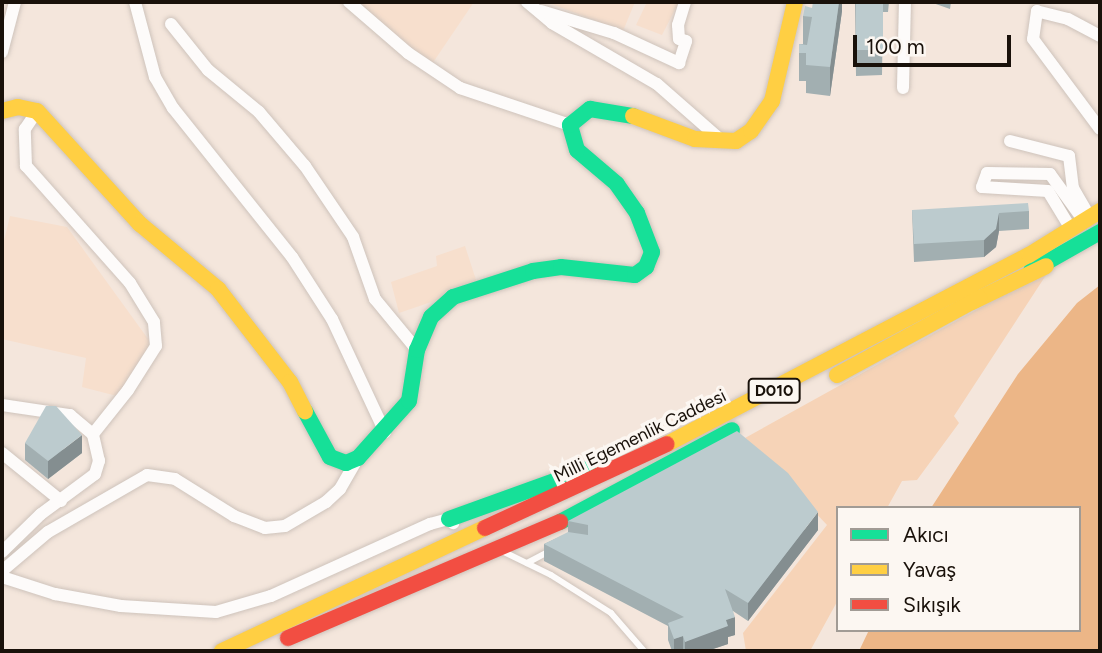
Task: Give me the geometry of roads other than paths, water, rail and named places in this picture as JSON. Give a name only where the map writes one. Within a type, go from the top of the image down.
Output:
[{"type":"main road","points":[[2,111],[18,107],[37,111],[139,224],[225,298],[290,382],[330,457],[337,463],[358,458],[385,432],[409,401],[417,350],[431,317],[453,297],[489,282],[561,267],[635,275],[646,267],[652,252],[637,213],[617,184],[577,150],[570,125],[590,109],[615,110],[695,139],[736,141],[751,131],[772,101],[795,2]]},
{"type":"main road","name":"Milli Egemenlik Caddesi","points":[[256,651],[558,523],[972,302],[1087,227]]},
{"type":"main road","name":"Milli Egemenlik Caddesi","points":[[222,651],[489,530],[685,436],[1087,227]]},
{"type":"main road","points":[[452,519],[685,436]]},
{"type":"main road","points":[[452,519],[477,519],[489,530],[499,550]]},
{"type":"main road","points":[[468,539],[477,559]]},
{"type":"street","points":[[2,52],[15,2]]},
{"type":"street","points":[[135,2],[155,77],[173,107],[292,257],[332,320],[385,432]]},
{"type":"street","points":[[349,2],[408,53],[460,89],[570,125]]},
{"type":"street","points":[[532,6],[614,33],[679,63],[686,41],[679,39],[678,25],[685,2]]},
{"type":"street","points":[[903,88],[905,2]]},
{"type":"street","points":[[532,6],[657,84],[722,141]]},
{"type":"street","points":[[1100,36],[1068,19],[1037,11],[1033,38],[1100,129]]},
{"type":"street","points":[[171,24],[208,70],[259,112],[305,166],[353,237],[375,299],[417,350]]},
{"type":"street","points":[[37,111],[25,129],[26,166],[130,283],[155,323],[156,346],[128,390],[93,434]]},
{"type":"street","points":[[1010,141],[1069,156],[1073,188],[1087,227]]},
{"type":"street","points":[[987,173],[1050,174],[1087,227],[1048,191],[982,187],[987,173]]},
{"type":"street","points":[[2,405],[69,415],[93,434],[99,461],[95,474],[2,552]]},
{"type":"street","points":[[2,453],[61,501]]},
{"type":"street","points":[[2,571],[48,532],[147,475],[175,479],[234,516],[265,528],[285,526],[326,502],[340,489],[358,458]]},
{"type":"street","points":[[2,577],[55,594],[121,606],[216,612],[271,596],[430,524],[452,519],[468,539]]},
{"type":"lane","points":[[527,564],[557,548]]},
{"type":"lane","points":[[499,550],[611,613],[644,651]]}]
